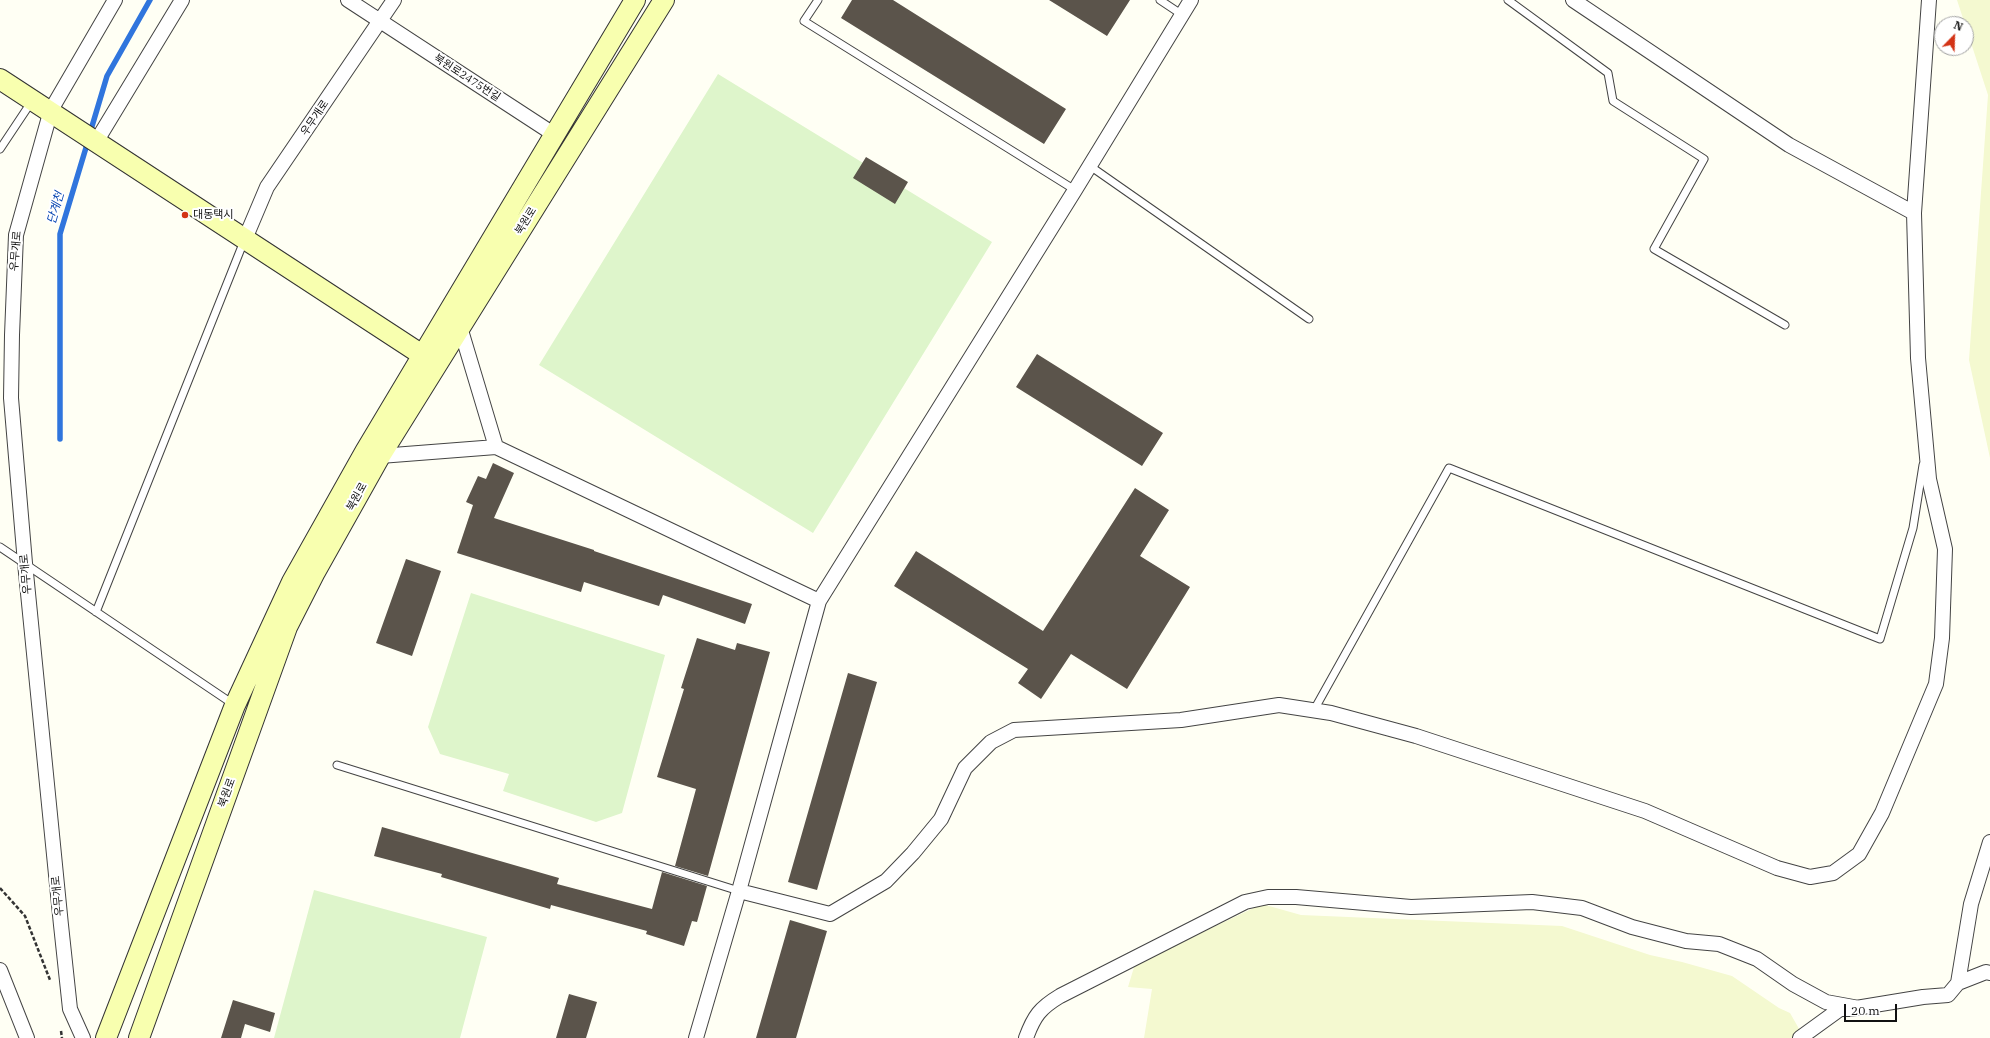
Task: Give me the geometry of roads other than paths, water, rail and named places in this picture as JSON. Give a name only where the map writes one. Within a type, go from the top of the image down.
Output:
[{"type":"street","name":"우무개로","points":[[83,1038],[70,1009],[25,563],[11,398],[12,335],[16,235],[54,114],[115,0]]},
{"type":"street","points":[[96,141],[182,0]]},
{"type":"street","name":"북원로2475번길","points":[[348,0],[555,135]]},
{"type":"street","points":[[380,21],[394,0]]},
{"type":"street","name":"북원로","points":[[139,1038],[287,627],[315,572],[380,456],[429,360],[555,135],[634,0]]},
{"type":"street","name":"북원로","points":[[106,1038],[235,705],[292,582],[365,452],[429,360],[460,327],[664,0]]},
{"type":"street","points":[[696,1038],[739,892],[819,601],[1090,166],[1181,14],[1191,0]]},
{"type":"street","points":[[1573,0],[1790,145],[1914,213]]},
{"type":"street","points":[[739,892],[830,914],[886,881],[913,853],[941,819],[965,768],[991,742],[1014,730],[1181,720],[1280,705],[1314,710],[1416,736],[1645,811],[1777,868],[1810,876],[1833,873],[1859,854],[1882,813],[1936,684],[1942,638],[1945,548],[1929,479],[1918,358],[1914,213],[1929,0]]},
{"type":"street","name":"우무개로","points":[[245,239],[267,187],[380,21]]},
{"type":"street","points":[[0,79],[429,360]]},
{"type":"street","points":[[460,327],[496,447]]},
{"type":"street","points":[[380,456],[496,447],[819,601]]},
{"type":"street","points":[[1800,1038],[1840,1009],[1859,1008],[1923,997],[1948,996],[1958,983],[1971,904],[1990,842]]},
{"type":"street","points":[[1026,1038],[1032,1021],[1043,1006],[1060,996],[1245,902],[1268,897],[1327,899],[1411,907],[1532,902],[1582,908],[1648,931],[1686,940],[1719,944],[1757,959],[1793,984],[1826,1002],[1859,1008]]},
{"type":"street","points":[[0,970],[26,1038]]},
{"type":"street","points":[[1958,983],[1986,972],[1990,972]]},
{"type":"lane","points":[[818,0],[804,21],[1075,190]]},
{"type":"lane","points":[[1160,0],[1181,14]]},
{"type":"lane","points":[[1508,0],[1608,73],[1613,100],[1704,159],[1654,249],[1785,324]]},
{"type":"lane","points":[[0,149],[33,100]]},
{"type":"lane","points":[[1090,166],[1309,319]]},
{"type":"lane","points":[[96,612],[245,239]]},
{"type":"lane","points":[[1314,710],[1449,468],[1880,639],[1913,528],[1926,443]]},
{"type":"lane","points":[[0,547],[235,705]]},
{"type":"lane","points":[[336,765],[739,892]]},
{"type":"waterway","name":"단계천","points":[[90,133],[107,76],[150,0]]},
{"type":"waterway","name":"단계천","points":[[60,439],[60,234],[88,141]]},
{"type":"place","name":"대동택시","points":[[185,215]]}]
